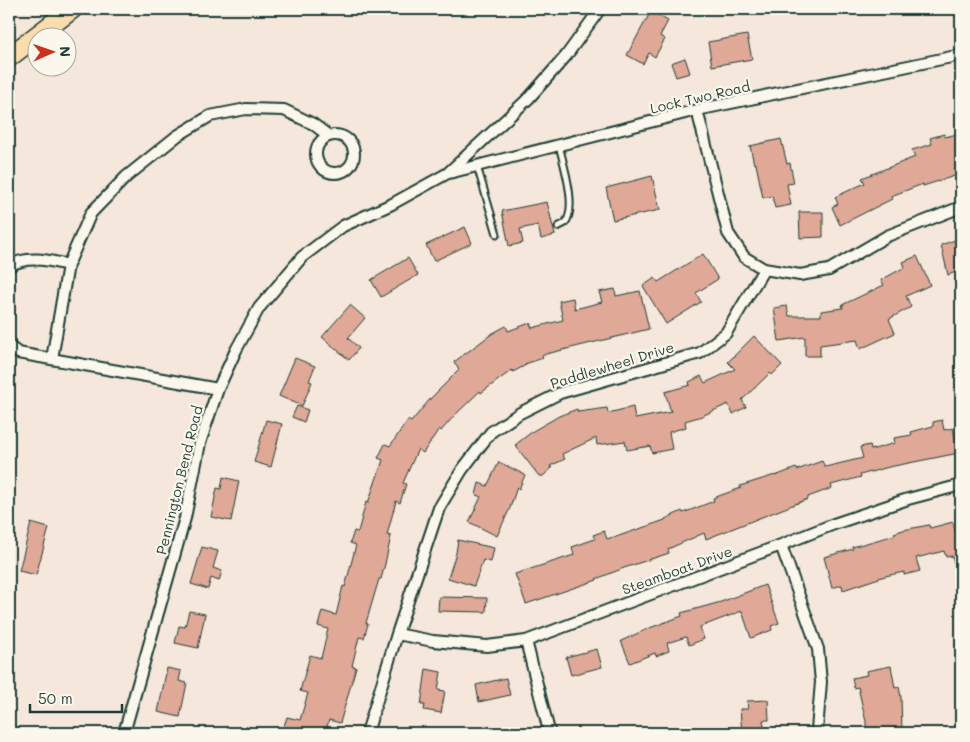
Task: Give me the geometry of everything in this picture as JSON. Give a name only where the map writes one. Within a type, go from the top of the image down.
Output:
[{"type":"highway","points":[[9,57],[72,9]]},
{"type":"street","name":"Pennington Bend Road","points":[[124,733],[185,518],[200,443],[218,389],[236,350],[259,308],[302,257],[344,226],[392,204],[448,173],[529,98],[566,56],[600,9]]},
{"type":"street","name":"Lock Two Road","points":[[448,173],[697,110],[961,55]]},
{"type":"street","points":[[52,359],[68,265],[90,213],[126,177],[177,136],[210,116],[246,109],[284,110],[314,124],[329,136]]},
{"type":"street","points":[[697,110],[728,233],[744,257],[764,269],[800,275],[829,270],[887,236],[961,207]]},
{"type":"street","points":[[9,266],[26,259],[46,260],[68,265]]},
{"type":"street","name":"Paddlewheel Drive","points":[[367,733],[397,634],[439,508],[462,470],[491,432],[520,413],[560,393],[700,353],[726,334],[764,269]]},
{"type":"street","points":[[9,346],[18,352],[52,359],[218,389]]},
{"type":"street","name":"Steamboat Drive","points":[[397,634],[433,641],[487,646],[526,641],[834,524],[908,498],[961,485]]},
{"type":"street","points":[[781,545],[818,649],[821,682],[816,730]]},
{"type":"street","points":[[526,641],[549,731]]},
{"type":"lane","points":[[558,227],[565,223],[569,214],[570,202],[559,145]]},
{"type":"lane","points":[[477,165],[497,234]]},
{"type":"building","points":[[651,11],[668,21],[660,36],[665,39],[655,57],[649,53],[643,64],[627,55]]},
{"type":"building","points":[[747,35],[752,59],[712,66],[708,42]]},
{"type":"building","points":[[685,58],[690,73],[676,77],[671,63]]},
{"type":"building","points":[[961,133],[961,174],[923,186],[923,184],[891,196],[892,199],[840,225],[832,207],[838,204],[835,197],[865,183],[862,178],[915,157],[912,150],[932,144],[930,138],[944,134],[945,137]]},
{"type":"building","points":[[781,139],[787,164],[790,163],[794,183],[787,184],[791,205],[775,208],[772,196],[763,198],[750,146]]},
{"type":"building","points":[[652,176],[660,210],[613,220],[606,188]]},
{"type":"building","points":[[547,202],[555,235],[541,239],[538,225],[520,229],[523,243],[509,246],[502,211]]},
{"type":"building","points":[[799,212],[823,212],[823,237],[800,238]]},
{"type":"building","points":[[465,227],[472,243],[434,261],[426,245]]},
{"type":"building","points":[[955,240],[961,260],[961,270],[948,275],[941,245]]},
{"type":"building","points":[[703,254],[718,279],[696,293],[701,302],[666,324],[643,286],[655,278],[658,282]]},
{"type":"building","points":[[917,256],[930,285],[906,296],[911,307],[889,319],[895,333],[860,349],[857,340],[820,345],[820,356],[805,356],[805,337],[779,341],[774,308],[787,306],[789,316],[821,316],[821,311],[843,308],[842,305],[884,285],[881,280],[905,267],[903,262]]},
{"type":"building","points":[[408,258],[418,275],[381,297],[371,280]]},
{"type":"building","points":[[615,289],[616,296],[640,291],[649,329],[542,355],[543,358],[525,364],[513,372],[512,370],[481,393],[480,391],[441,431],[439,429],[423,453],[418,449],[403,483],[406,484],[400,503],[396,501],[387,535],[391,536],[385,564],[366,623],[368,624],[364,638],[359,637],[352,666],[356,667],[340,723],[329,720],[325,733],[298,733],[283,729],[287,717],[300,720],[308,693],[300,691],[310,655],[321,658],[328,629],[318,626],[322,611],[336,615],[356,545],[350,543],[354,531],[358,532],[366,502],[368,503],[383,460],[378,458],[385,444],[390,446],[408,420],[411,422],[431,398],[459,370],[454,362],[493,333],[506,326],[508,331],[530,323],[532,328],[563,320],[559,301],[573,298],[575,309],[602,302],[599,292]]},
{"type":"building","points":[[350,305],[365,318],[348,338],[359,348],[349,360],[322,337]]},
{"type":"building","points":[[754,336],[782,365],[772,375],[770,373],[742,400],[746,407],[733,414],[728,404],[702,416],[685,421],[686,427],[669,432],[672,449],[652,453],[650,446],[627,450],[625,441],[597,445],[596,438],[562,454],[565,459],[550,466],[552,468],[543,476],[539,476],[515,445],[533,431],[559,416],[577,409],[578,412],[607,408],[608,413],[633,407],[635,419],[671,412],[665,392],[690,385],[689,382],[701,376],[705,383],[735,369],[728,362]]},
{"type":"building","points":[[295,358],[315,366],[309,381],[312,382],[302,406],[279,396]]},
{"type":"building","points":[[297,406],[308,410],[304,422],[292,417]]},
{"type":"building","points":[[266,420],[282,424],[271,467],[254,462]]},
{"type":"building","points":[[942,420],[944,430],[953,428],[959,453],[889,467],[831,485],[832,488],[808,497],[808,499],[706,539],[704,533],[668,549],[669,553],[526,604],[515,574],[574,555],[572,547],[595,539],[593,535],[604,531],[607,539],[613,538],[665,520],[682,511],[683,513],[714,501],[713,498],[741,488],[740,486],[796,468],[797,470],[822,461],[825,467],[863,458],[860,447],[870,445],[871,450],[895,443],[894,438],[912,435],[911,432],[933,426],[933,422]]},
{"type":"building","points":[[499,462],[525,475],[519,489],[517,487],[497,536],[469,522],[481,497],[476,495],[479,483],[487,486]]},
{"type":"building","points":[[223,477],[239,481],[231,521],[211,517],[217,488],[221,489]]},
{"type":"building","points":[[953,522],[961,555],[961,574],[957,575],[952,556],[946,557],[944,551],[916,558],[920,571],[904,575],[904,572],[885,576],[843,590],[842,585],[832,588],[824,557],[895,535],[894,533],[903,530],[929,525],[930,528]]},
{"type":"building","points":[[31,523],[49,528],[36,575],[19,571]]},
{"type":"building","points":[[458,540],[494,548],[491,562],[483,560],[474,586],[448,578]]},
{"type":"building","points":[[202,547],[218,551],[213,568],[222,571],[219,581],[211,578],[208,589],[191,584]]},
{"type":"building","points":[[765,585],[779,623],[771,626],[772,630],[751,638],[742,611],[700,627],[704,639],[689,645],[686,637],[667,643],[669,651],[656,656],[655,653],[630,663],[621,641],[682,616],[681,613],[721,602]]},
{"type":"building","points":[[439,597],[487,598],[486,612],[438,611]]},
{"type":"building","points":[[189,611],[205,614],[198,648],[175,643],[179,626],[185,627]]},
{"type":"building","points":[[597,649],[602,667],[571,675],[566,657]]},
{"type":"building","points":[[891,666],[895,688],[899,687],[901,697],[902,731],[866,732],[866,722],[858,687],[854,688],[852,678],[867,675],[866,671]]},
{"type":"building","points":[[167,668],[181,671],[179,681],[187,683],[180,717],[158,712]]},
{"type":"building","points":[[426,669],[441,672],[438,690],[445,691],[441,713],[424,710],[425,705],[421,705]]},
{"type":"building","points":[[506,678],[510,695],[479,702],[476,685]]},
{"type":"building","points":[[768,700],[769,720],[763,720],[765,733],[742,733],[740,709],[748,709],[747,701]]}]
